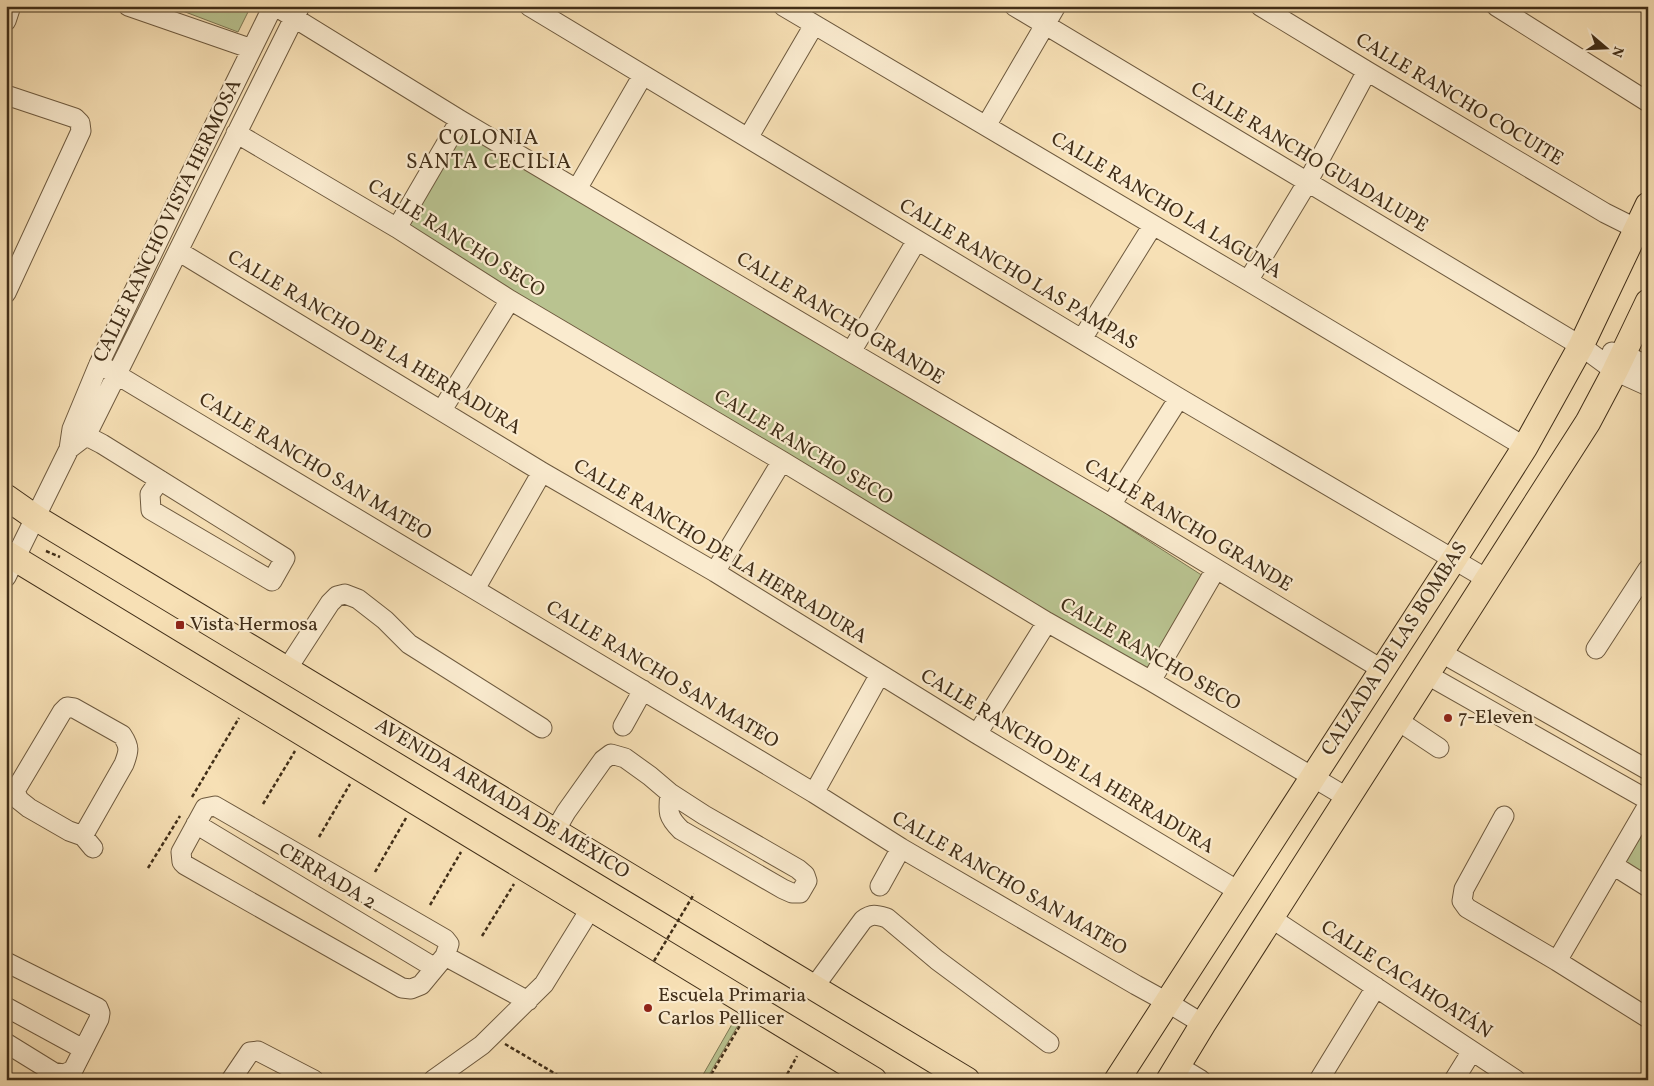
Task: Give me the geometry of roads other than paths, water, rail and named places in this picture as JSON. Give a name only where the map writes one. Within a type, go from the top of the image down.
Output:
[{"type":"main road","name":"CALZADA DE LAS BOMBAS","points":[[1117,1080],[1240,892],[1525,447],[1581,346],[1648,205]]},
{"type":"main road","name":"CALZADA DE LAS BOMBAS","points":[[1173,1073],[1588,422],[1648,302]]},
{"type":"main road","name":"AVENIDA ARMADA DE MÉXICO","points":[[6,497],[36,518],[967,1080]]},
{"type":"main road","points":[[9,563],[36,572],[874,1080]]},
{"type":"street","points":[[6,21],[11,6]]},
{"type":"street","points":[[128,6],[163,12],[252,49]]},
{"type":"street","name":"CALLE RANCHO GRANDE","points":[[274,6],[297,12],[460,120],[1111,504],[1383,670]]},
{"type":"street","name":"CALLE RANCHO VISTA HERMOSA","points":[[79,432],[100,364],[188,179],[274,6]]},
{"type":"street","name":"CALLE RANCHO LAS PAMPAS","points":[[529,6],[1179,398],[1487,578]]},
{"type":"street","name":"CALLE RANCHO LA LAGUNA","points":[[783,6],[1525,447]]},
{"type":"street","name":"CALLE RANCHO GUADALUPE","points":[[1014,6],[1581,346],[1619,363]]},
{"type":"street","points":[[986,126],[1056,6]]},
{"type":"street","name":"CALLE RANCHO COCUITE","points":[[1260,6],[1605,213],[1637,229]]},
{"type":"street","points":[[1496,6],[1648,102]]},
{"type":"street","name":"CALLE RANCHO VISTA HERMOSA","points":[[9,563],[36,518],[69,449],[117,374],[297,12]]},
{"type":"street","points":[[748,138],[814,25]]},
{"type":"street","points":[[1248,281],[1307,183],[1367,71]]},
{"type":"street","points":[[577,189],[643,75]]},
{"type":"street","points":[[6,95],[75,118],[80,123],[82,131],[6,293]]},
{"type":"street","points":[[397,228],[460,120]]},
{"type":"street","name":"CALLE RANCHO SECO","points":[[236,133],[397,228],[510,300],[782,461],[1047,622],[1151,681],[1348,798]]},
{"type":"street","points":[[188,179],[208,190]]},
{"type":"street","points":[[1082,339],[1153,225]]},
{"type":"street","points":[[851,352],[916,240]]},
{"type":"street","name":"CALLE RANCHO DE LA HERRADURA","points":[[178,250],[542,472],[715,572],[1240,892]]},
{"type":"street","points":[[442,410],[510,300]]},
{"type":"street","points":[[1619,363],[1648,366]]},
{"type":"street","points":[[1619,363],[1648,386]]},
{"type":"street","name":"CALLE RANCHO SAN MATEO","points":[[100,364],[814,793],[901,848],[1203,1024]]},
{"type":"street","points":[[1111,504],[1179,398]]},
{"type":"street","points":[[79,432],[160,480],[285,558],[272,581],[151,510],[150,494],[160,480]]},
{"type":"street","points":[[715,572],[782,461]]},
{"type":"street","points":[[475,589],[542,472]]},
{"type":"street","points":[[1151,681],[1216,569]]},
{"type":"street","points":[[1596,649],[1648,569]]},
{"type":"street","points":[[287,669],[330,603],[337,596],[345,594],[358,598],[385,620],[409,644],[542,728]]},
{"type":"street","points":[[978,734],[1047,622]]},
{"type":"street","points":[[1440,652],[1648,770]]},
{"type":"street","points":[[814,793],[880,674]]},
{"type":"street","points":[[1426,674],[1648,800]]},
{"type":"street","points":[[623,726],[643,690]]},
{"type":"street","points":[[67,707],[74,708],[122,735],[127,743],[128,752],[124,764],[88,842],[29,808],[18,800],[10,789],[67,707]]},
{"type":"street","points":[[1543,740],[1556,718]]},
{"type":"street","points":[[1397,720],[1439,748]]},
{"type":"street","points":[[555,831],[566,812],[603,760],[611,754],[625,758],[670,793],[704,815],[798,869],[805,875],[806,881],[800,893],[792,893],[783,889],[681,830],[668,813],[670,793]]},
{"type":"street","points":[[1557,961],[1648,805]]},
{"type":"street","points":[[442,954],[416,988],[402,988],[185,865],[182,862],[181,852],[188,820],[205,808],[219,807],[442,954],[528,1001]]},
{"type":"street","points":[[1504,816],[1464,889],[1462,901],[1467,908],[1648,1018]]},
{"type":"street","name":"CERRADA 2","points":[[188,820],[442,954]]},
{"type":"street","points":[[880,886],[901,848]]},
{"type":"street","points":[[1613,865],[1648,887]]},
{"type":"street","points":[[433,1080],[482,1045],[544,984],[591,908]]},
{"type":"street","points":[[814,987],[863,920],[870,914],[887,918],[937,960],[1049,1043]]},
{"type":"street","name":"CALLE CACAHOATÁN","points":[[1271,918],[1516,1080]]},
{"type":"street","points":[[6,962],[98,1008],[100,1013],[99,1019],[74,1070],[64,1074],[54,1072],[6,1043]]},
{"type":"street","points":[[1319,1080],[1376,987]]},
{"type":"street","points":[[6,1006],[83,1049]]},
{"type":"street","points":[[231,1080],[250,1052],[258,1051],[314,1080]]},
{"type":"street","points":[[1454,1080],[1472,1051]]},
{"type":"street","points":[[1173,1073],[1201,1080]]},
{"type":"place","name":"Vista Hermosa","points":[[180,625]]},
{"type":"place","name":"7-Eleven","points":[[1448,718]]},
{"type":"place","name":"Escuela Primaria Carlos Pellicer","points":[[648,1008]]},
{"type":"district","name":"COLONIA SANTA CECILIA","points":[[489,150]]}]
